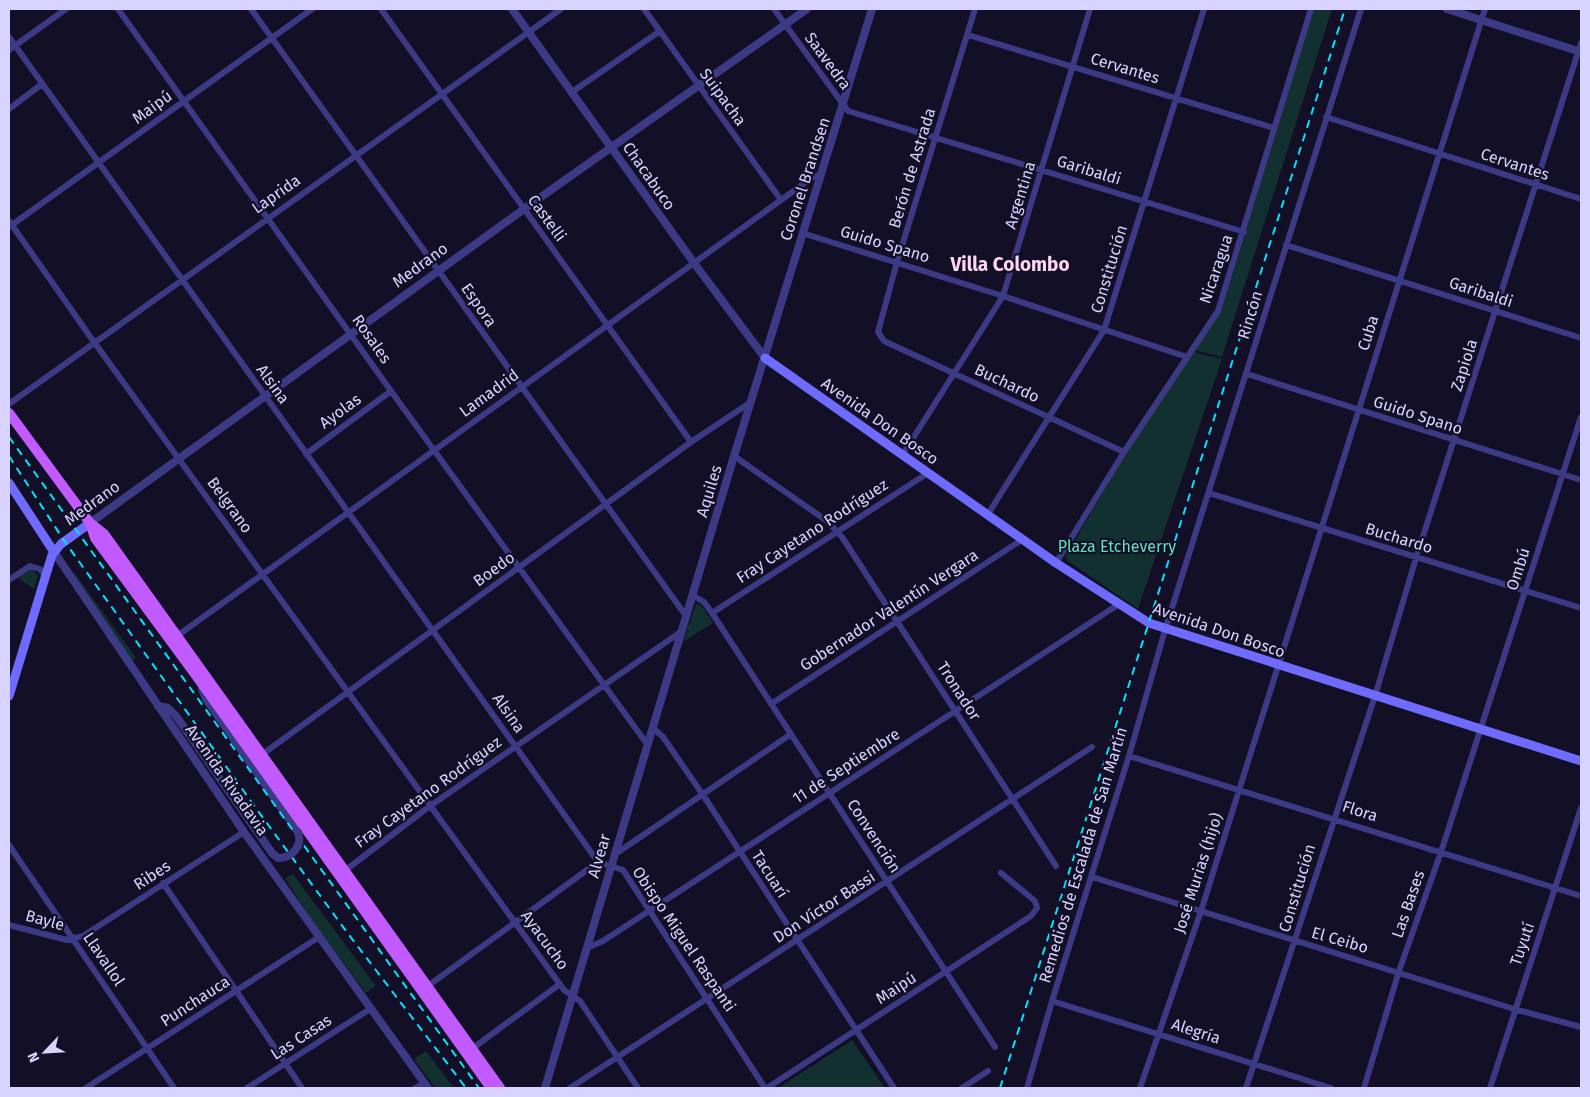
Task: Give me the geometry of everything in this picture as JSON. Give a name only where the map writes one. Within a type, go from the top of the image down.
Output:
[{"type":"main road","name":"Avenida Don Bosco","points":[[765,358],[1056,562],[1144,621],[1165,630],[1581,761]]},
{"type":"main road","points":[[9,413],[90,524],[95,538],[258,757],[470,1051],[500,1088]]},
{"type":"main road","name":"Avenida Rivadavia","points":[[9,483],[54,552]]},
{"type":"main road","points":[[90,524],[104,534],[177,636],[258,757]]},
{"type":"main road","name":"Medrano","points":[[54,552],[90,524]]},
{"type":"main road","points":[[9,696],[54,552]]},
{"type":"main road","points":[[470,1051],[491,1088]]},
{"type":"street","points":[[12,48],[66,9]]},
{"type":"street","name":"Rosales","points":[[118,9],[604,685]]},
{"type":"street","name":"Espora","points":[[250,9],[686,616]]},
{"type":"street","name":"Maipú","points":[[10,224],[312,9]]},
{"type":"street","name":"Castelli","points":[[381,9],[692,442]]},
{"type":"street","name":"Chacabuco","points":[[512,9],[694,263],[765,358]]},
{"type":"street","name":"Laprida","points":[[9,404],[181,279],[561,9]]},
{"type":"street","name":"Suipacha","points":[[644,9],[781,200]]},
{"type":"street","name":"Saavedra","points":[[774,9],[842,105]]},
{"type":"street","name":"Medrano","points":[[90,524],[264,395],[438,270],[807,9]]},
{"type":"street","name":"Coronel Brandsen","points":[[765,358],[872,9]]},
{"type":"street","name":"Berón de Astrada","points":[[880,336],[878,330],[897,262],[975,9]]},
{"type":"street","name":"Argentina","points":[[903,454],[1003,296],[1074,67],[1090,9]]},
{"type":"street","name":"Constitución","points":[[988,514],[1104,330],[1204,9]]},
{"type":"street","name":"Nicaragua","points":[[1056,562],[1124,452],[1218,311],[1244,232],[1311,9]]},
{"type":"street","name":"Rincón","points":[[1165,630],[1210,493],[1361,9]]},
{"type":"street","points":[[1448,9],[1580,52]]},
{"type":"street","name":"Cuba","points":[[1277,665],[1485,9]]},
{"type":"street","points":[[572,92],[660,32]]},
{"type":"street","name":"Cervantes","points":[[968,35],[1274,128]]},
{"type":"street","name":"Alsina","points":[[9,37],[12,48],[42,84],[516,746]]},
{"type":"street","name":"Zapiola","points":[[1375,696],[1416,558],[1455,441],[1535,185],[1580,52],[1581,43]]},
{"type":"street","points":[[9,109],[42,84]]},
{"type":"street","name":"Garibaldi","points":[[842,105],[848,111],[1244,232]]},
{"type":"street","name":"Cervantes","points":[[1326,117],[1581,199]]},
{"type":"street","name":"Lamadrid","points":[[177,636],[607,324],[813,177],[820,175]]},
{"type":"street","name":"Belgrano","points":[[10,224],[430,806]]},
{"type":"street","name":"Guido Spano","points":[[802,233],[1003,296],[1187,357]]},
{"type":"street","name":"Garibaldi","points":[[1286,245],[1581,338]]},
{"type":"street","name":"Buchardo","points":[[880,336],[884,341],[1124,452]]},
{"type":"street","name":"Aquiles","points":[[682,632],[765,358]]},
{"type":"street","name":"Guido Spano","points":[[1247,374],[1581,480]]},
{"type":"street","name":"Ayolas","points":[[306,454],[391,391]]},
{"type":"street","name":"Boedo","points":[[258,757],[692,442],[751,402]]},
{"type":"street","name":"Ombú","points":[[1480,730],[1581,417]]},
{"type":"street","points":[[734,456],[827,522],[838,532]]},
{"type":"street","name":"Fray Cayetano Rodríguez","points":[[712,613],[928,473]]},
{"type":"street","name":"Buchardo","points":[[1210,493],[1581,608]]},
{"type":"street","name":"Tronador","points":[[838,532],[956,709],[1056,866]]},
{"type":"street","name":"Gobernador Valentín Vergara","points":[[771,704],[1023,539]]},
{"type":"street","name":"Avenida Rivadavia","points":[[54,552],[244,832],[426,1085]]},
{"type":"street","points":[[9,580],[30,566],[35,566],[45,576]]},
{"type":"street","name":"Convención","points":[[692,595],[704,602],[712,613],[945,972],[996,1047]]},
{"type":"street","name":"11 de Septiembre","points":[[587,948],[603,942],[1118,604]]},
{"type":"street","name":"Remedios de Escalada de San Martín","points":[[1027,1088],[1052,1000],[1129,756],[1165,630]]},
{"type":"street","name":"Fray Cayetano Rodríguez","points":[[342,872],[430,806],[682,632]]},
{"type":"street","name":"Alvear","points":[[545,1088],[682,632]]},
{"type":"street","name":"José Murias (hijo)","points":[[1140,1088],[1201,911],[1277,665]]},
{"type":"street","points":[[158,706],[168,708],[176,716],[272,853],[278,858],[284,858],[298,847],[300,840],[298,832],[206,699],[198,678]]},
{"type":"street","points":[[604,685],[648,744]]},
{"type":"street","name":"Constitución","points":[[1246,1088],[1375,696]]},
{"type":"street","name":"Tacuarí","points":[[653,728],[664,737],[703,795],[796,941],[894,1088]]},
{"type":"street","name":"Las Bases","points":[[1364,1088],[1399,971],[1441,852],[1480,730]]},
{"type":"street","points":[[614,855],[791,734]]},
{"type":"street","points":[[425,988],[598,862],[516,746]]},
{"type":"street","name":"Don Víctor Bassi","points":[[570,1088],[1092,747]]},
{"type":"street","name":"Flora","points":[[1129,756],[1240,788],[1581,896]]},
{"type":"street","name":"Ayacucho","points":[[430,806],[564,990],[580,1001],[638,1088]]},
{"type":"street","name":"Tuyutí","points":[[1490,1088],[1514,1009],[1556,888],[1581,808]]},
{"type":"street","name":"Ribes","points":[[74,940],[244,832]]},
{"type":"street","name":"Llavallol","points":[[9,845],[174,1088]]},
{"type":"street","name":"Obispo Miguel Raspanti","points":[[598,862],[623,870],[766,1088]]},
{"type":"street","name":"Maipú","points":[[766,1088],[1031,916],[1037,908],[1031,896],[1001,873]]},
{"type":"street","name":"El Ceibo","points":[[1092,877],[1295,941],[1399,971],[1514,1009],[1581,1028]]},
{"type":"street","points":[[163,883],[302,1088]]},
{"type":"street","name":"Bayle","points":[[9,925],[67,940],[74,940]]},
{"type":"street","name":"Punchauca","points":[[86,1088],[319,937]]},
{"type":"street","points":[[470,1051],[560,984]]},
{"type":"street","name":"Alegría","points":[[1052,1000],[1331,1088]]},
{"type":"street","name":"Las Casas","points":[[247,1088],[370,1009]]},
{"type":"street","points":[[962,1088],[988,1071]]},
{"type":"street","points":[[415,1088],[426,1085]]},
{"type":"green space","points":[[1313,9],[1332,9],[1222,357],[1194,350],[1222,309]]},
{"type":"green space","name":"Plaza Etcheverry","points":[[1193,352],[1222,359],[1138,609],[1068,561],[1065,557],[1131,445]]},
{"type":"green space","points":[[32,569],[38,575],[34,589],[18,578]]},
{"type":"green space","points":[[73,571],[136,658],[132,661],[75,577]]},
{"type":"green space","points":[[696,604],[701,605],[713,623],[683,642]]},
{"type":"green space","points":[[293,874],[376,986],[366,993],[306,912],[285,878]]},
{"type":"green space","points":[[852,1040],[885,1088],[778,1088]]},
{"type":"green space","points":[[426,1051],[454,1088],[435,1088],[414,1059]]},
{"type":"railway","points":[[1000,1088],[1345,9]]},
{"type":"railway","points":[[9,437],[479,1088]]},
{"type":"railway","points":[[9,456],[65,542],[258,811],[349,935],[466,1088]]},
{"type":"district","name":"Villa Colombo","points":[[1010,264]]}]
